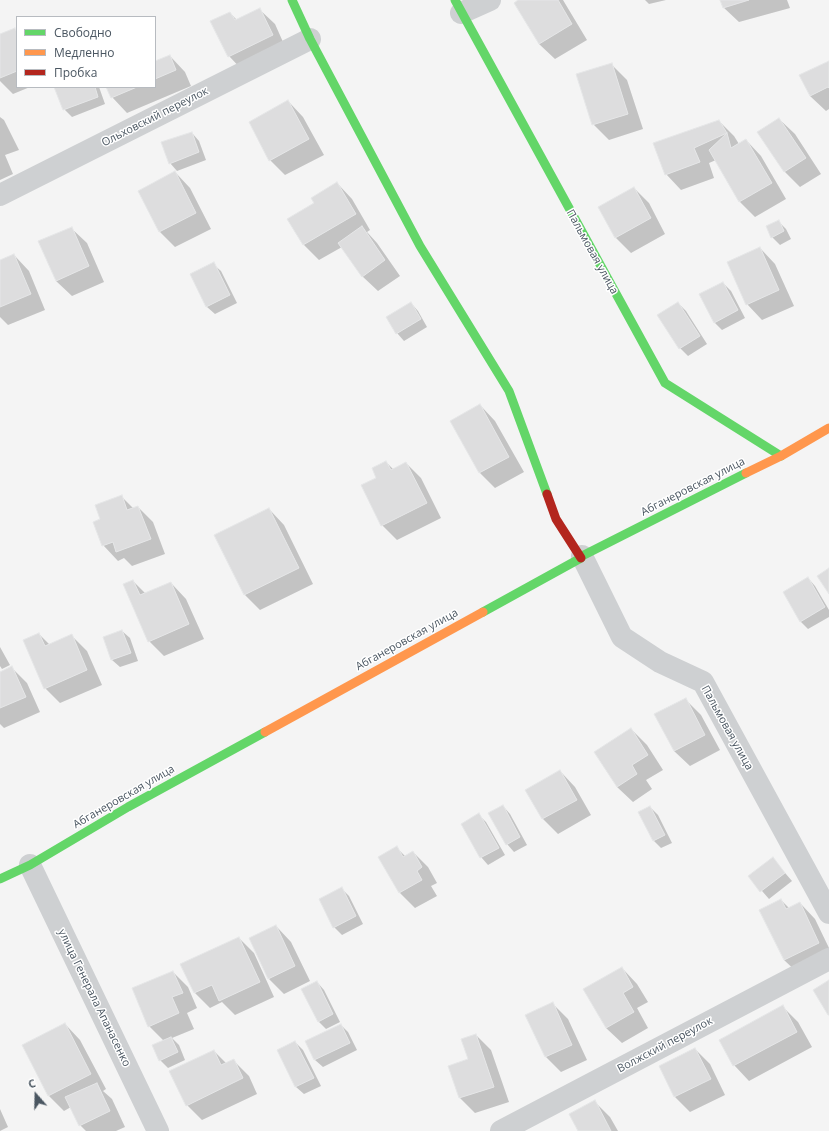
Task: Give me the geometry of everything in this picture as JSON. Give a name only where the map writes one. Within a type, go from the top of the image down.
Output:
[{"type":"street","points":[[292,0],[310,39],[420,246],[509,391],[556,519],[581,557]]},
{"type":"street","points":[[458,6],[490,0]]},
{"type":"street","name":"Пальмовая улица","points":[[458,6],[665,384],[781,456]]},
{"type":"street","name":"Ольховский переулок","points":[[0,195],[310,39]]},
{"type":"street","name":"Абганеровская улица","points":[[0,879],[30,865],[128,807],[581,557],[781,456],[829,428]]},
{"type":"street","name":"Пальмовая улица","points":[[581,557],[622,637],[660,662],[703,682],[829,912]]},
{"type":"street","name":"улица Генерала Апанасенко","points":[[30,865],[158,1131]]},
{"type":"street","name":"Волжский переулок","points":[[501,1131],[829,959]]},
{"type":"building","points":[[518,0],[558,0],[572,24],[539,44],[514,3]]},
{"type":"building","points":[[720,0],[749,0],[723,8]]},
{"type":"building","points":[[260,8],[273,35],[228,57],[210,21],[230,12],[235,20]]},
{"type":"building","points":[[15,28],[16,30],[16,71],[0,78],[0,34]]},
{"type":"building","points":[[170,55],[176,70],[156,79],[156,61]]},
{"type":"building","points":[[829,61],[829,88],[828,87],[810,96],[799,75]]},
{"type":"building","points":[[612,63],[628,114],[592,125],[576,74]]},
{"type":"building","points":[[54,88],[95,88],[98,97],[63,110]]},
{"type":"building","points":[[106,88],[135,88],[111,98]]},
{"type":"building","points":[[288,100],[309,139],[269,161],[249,122]]},
{"type":"building","points":[[779,118],[806,158],[784,172],[757,132]]},
{"type":"building","points":[[719,120],[727,133],[694,148],[700,162],[665,175],[653,143]]},
{"type":"building","points":[[192,132],[199,152],[169,164],[161,142]]},
{"type":"building","points":[[727,133],[731,148],[746,139],[772,183],[739,202],[709,150]]},
{"type":"building","points":[[175,171],[196,213],[159,232],[138,191]]},
{"type":"building","points":[[337,182],[356,214],[303,245],[287,219],[314,203],[311,198]]},
{"type":"building","points":[[634,187],[651,218],[615,238],[598,207]]},
{"type":"building","points":[[779,220],[784,231],[771,238],[766,226]]},
{"type":"building","points":[[362,226],[385,260],[362,277],[338,243]]},
{"type":"building","points":[[72,227],[89,266],[56,281],[38,241]]},
{"type":"building","points":[[760,247],[779,290],[746,305],[727,262]]},
{"type":"building","points":[[14,254],[31,294],[0,307],[0,260]]},
{"type":"building","points":[[214,262],[230,295],[206,307],[190,274]]},
{"type":"building","points":[[723,282],[738,310],[714,323],[699,294]]},
{"type":"building","points":[[411,302],[421,319],[396,334],[386,317]]},
{"type":"building","points":[[678,302],[700,336],[679,349],[657,315]]},
{"type":"building","points":[[480,404],[509,457],[479,473],[450,421]]},
{"type":"building","points":[[386,461],[391,470],[406,462],[427,503],[381,526],[361,485],[376,478],[372,468]]},
{"type":"building","points":[[122,495],[127,510],[138,506],[151,539],[116,552],[113,542],[102,546],[93,522],[100,519],[95,505]]},
{"type":"building","points":[[269,508],[299,568],[244,595],[214,535]]},
{"type":"building","points":[[829,568],[829,594],[817,576]]},
{"type":"building","points":[[808,577],[825,607],[800,622],[783,592]]},
{"type":"building","points":[[133,580],[140,595],[171,582],[189,624],[148,642],[123,584]]},
{"type":"building","points":[[122,630],[131,653],[111,660],[103,637]]},
{"type":"building","points":[[39,633],[45,646],[72,634],[87,670],[44,689],[23,640]]},
{"type":"building","points":[[12,666],[26,697],[0,708],[0,672]]},
{"type":"building","points":[[686,698],[705,735],[674,751],[654,714]]},
{"type":"building","points":[[631,728],[648,755],[632,765],[637,774],[617,787],[594,752]]},
{"type":"building","points":[[560,770],[577,800],[542,819],[525,790]]},
{"type":"building","points":[[503,805],[520,837],[506,845],[488,813]]},
{"type":"building","points":[[650,806],[665,835],[653,841],[638,812]]},
{"type":"building","points":[[479,813],[499,848],[480,858],[461,824]]},
{"type":"building","points":[[397,846],[403,857],[413,851],[422,867],[417,871],[422,880],[399,893],[378,857]]},
{"type":"building","points":[[773,857],[785,873],[760,892],[748,876]]},
{"type":"building","points":[[342,887],[356,916],[333,928],[319,899]]},
{"type":"building","points":[[781,899],[786,909],[800,902],[819,943],[784,960],[759,910]]},
{"type":"building","points":[[276,925],[295,966],[268,979],[249,938]]},
{"type":"building","points":[[239,937],[260,982],[219,1001],[212,985],[194,993],[180,964]]},
{"type":"building","points":[[622,967],[633,987],[623,993],[634,1012],[606,1028],[583,989]]},
{"type":"building","points":[[173,971],[183,993],[172,997],[179,1013],[148,1027],[132,988]]},
{"type":"building","points":[[829,980],[829,1015],[828,1015],[813,990]]},
{"type":"building","points":[[317,981],[333,1014],[318,1022],[301,989]]},
{"type":"building","points":[[553,1002],[572,1045],[545,1057],[525,1015]]},
{"type":"building","points":[[783,1005],[797,1032],[733,1066],[719,1040]]},
{"type":"building","points":[[65,1023],[91,1074],[48,1096],[22,1045]]},
{"type":"building","points":[[341,1024],[350,1043],[314,1060],[305,1041]]},
{"type":"building","points":[[476,1034],[494,1087],[459,1098],[448,1066],[468,1059],[461,1039]]},
{"type":"building","points":[[171,1037],[178,1052],[159,1061],[152,1045]]},
{"type":"building","points":[[295,1041],[314,1078],[295,1087],[277,1050]]},
{"type":"building","points":[[695,1048],[711,1079],[674,1097],[659,1066]]},
{"type":"building","points":[[214,1050],[221,1065],[234,1059],[243,1078],[186,1106],[169,1071]]},
{"type":"building","points":[[97,1083],[110,1111],[79,1126],[65,1097]]},
{"type":"building","points":[[595,1100],[611,1131],[578,1131],[569,1114]]},
{"type":"traffic: fast","points":[[292,0],[310,39],[420,246],[509,391],[547,494]]},
{"type":"traffic: fast","points":[[455,0],[665,383],[781,456]]},
{"type":"traffic: fast","points":[[483,612],[581,558],[582,556],[746,473]]},
{"type":"traffic: fast","points":[[0,879],[30,865],[128,807],[265,732]]},
{"type":"traffic: slow","points":[[746,473],[781,456],[829,428]]},
{"type":"traffic: slow","points":[[265,732],[483,612]]},
{"type":"traffic: jam","points":[[547,494],[556,519],[581,558]]}]
